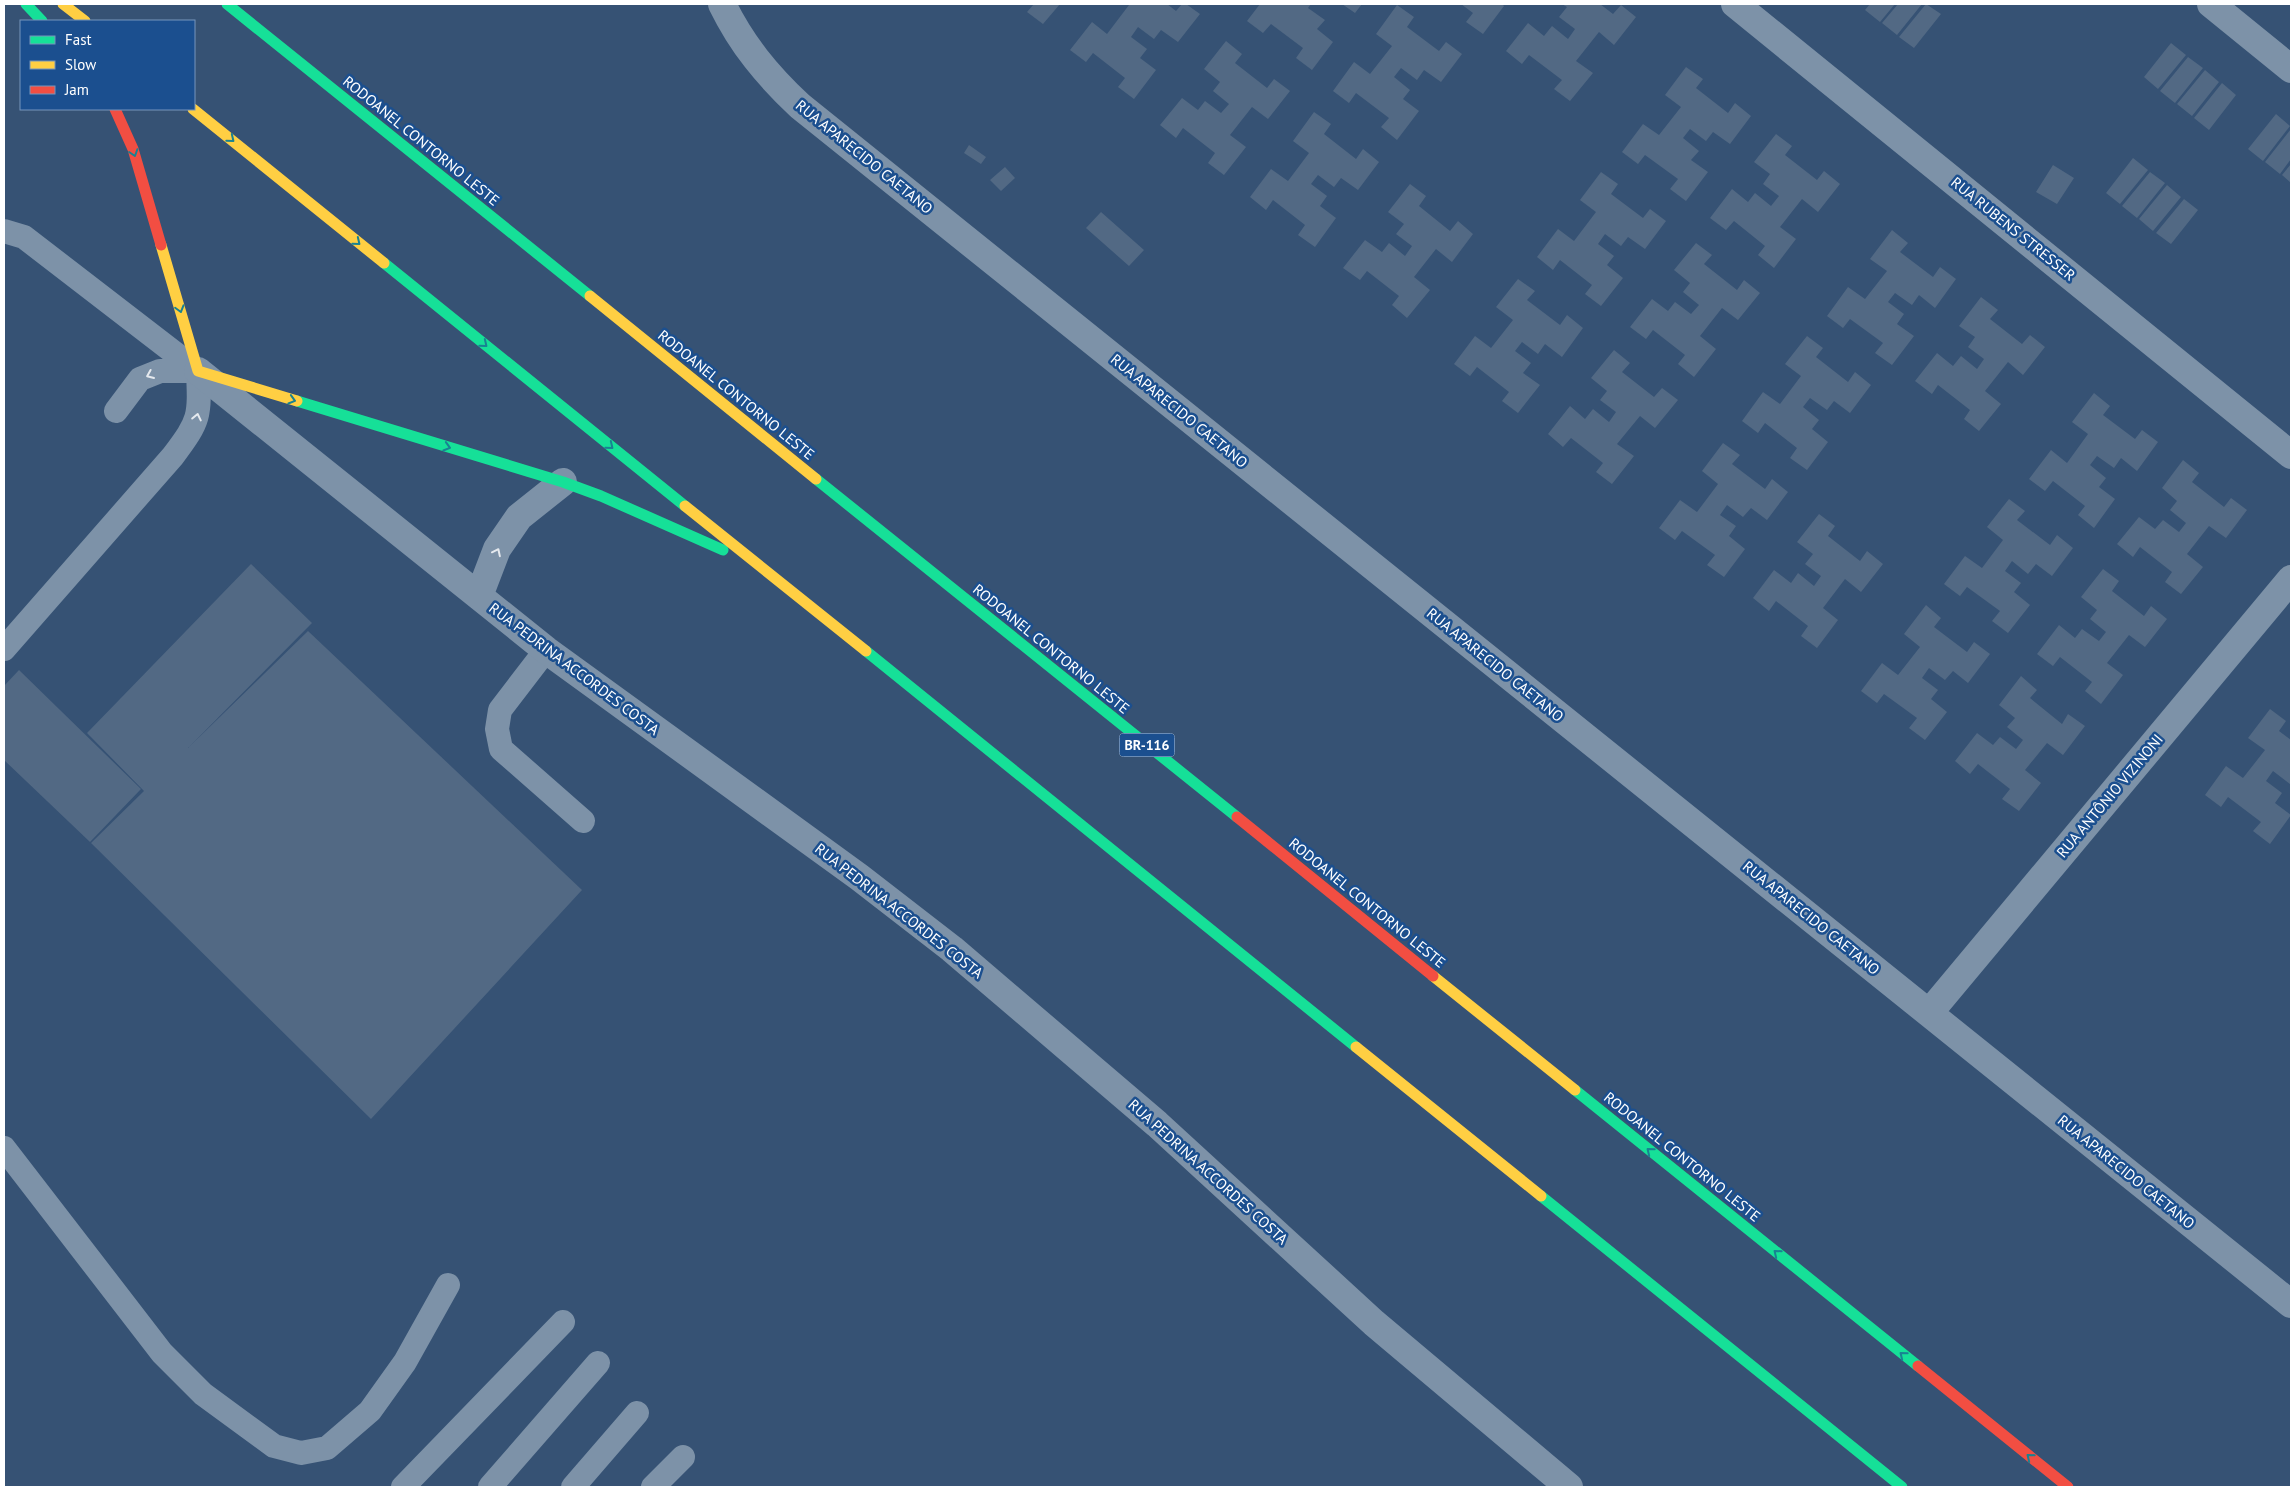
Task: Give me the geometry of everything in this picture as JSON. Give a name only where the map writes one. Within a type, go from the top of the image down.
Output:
[{"type":"highway","points":[[26,4],[41,20]]},
{"type":"highway","points":[[63,4],[84,20]]},
{"type":"highway","name":"RODOANEL CONTORNO LESTE","points":[[227,4],[2068,1487]]},
{"type":"highway","points":[[115,110],[133,149],[198,372],[563,482],[601,496],[758,566]]},
{"type":"highway","points":[[194,110],[1902,1487]]},
{"type":"street","name":"RUA APARECIDO CAETANO","points":[[722,4],[746,47],[768,77],[800,106],[2291,1304]]},
{"type":"street","name":"RUA RUBENS STRESSER","points":[[1735,4],[2291,455]]},
{"type":"street","points":[[2211,4],[2291,69]]},
{"type":"street","name":"RUA PEDRINA ACCORDES COSTA","points":[[198,372],[546,650],[859,877],[952,949],[1157,1124],[1374,1323],[1569,1487]]},
{"type":"street","points":[[478,596],[497,549],[519,517],[563,482]]},
{"type":"street","name":"RUA ANTÔNIO VIZINONI","points":[[1929,1013],[2291,579]]},
{"type":"lane","points":[[4,231],[24,237],[198,372],[200,404],[196,425],[173,456],[4,649]]},
{"type":"lane","points":[[116,411],[140,379],[160,371],[198,372]]},
{"type":"lane","points":[[546,650],[500,710],[497,729],[501,749],[583,821]]},
{"type":"lane","points":[[4,1148],[162,1353],[203,1394],[274,1446],[302,1453],[327,1448],[370,1411],[405,1362],[448,1285]]},
{"type":"lane","points":[[404,1487],[563,1322]]},
{"type":"lane","points":[[490,1487],[598,1363]]},
{"type":"lane","points":[[573,1487],[636,1413]]},
{"type":"lane","points":[[653,1487],[683,1457]]},
{"type":"building","points":[[1034,4],[1060,4],[1043,24],[1027,12]]},
{"type":"building","points":[[1127,4],[1167,4],[1176,11],[1182,4],[1186,4],[1200,14],[1178,42],[1161,30],[1154,39],[1138,27],[1131,37],[1147,49],[1140,58],[1156,70],[1134,99],[1118,87],[1125,78],[1093,53],[1086,62],[1070,50],[1092,22],[1107,34],[1129,5]]},
{"type":"building","points":[[1260,4],[1311,4],[1308,8],[1325,20],[1317,29],[1333,42],[1312,70],[1296,58],[1303,48],[1271,24],[1263,33],[1247,21]]},
{"type":"building","points":[[1342,4],[1362,4],[1355,13]]},
{"type":"building","points":[[1461,4],[1502,4],[1504,6],[1483,34],[1466,22],[1473,13]]},
{"type":"building","points":[[1562,4],[1600,4],[1613,14],[1621,5],[1636,17],[1614,45],[1599,32],[1576,61],[1593,73],[1570,101],[1554,89],[1562,80],[1529,55],[1522,64],[1506,51],[1528,23],[1544,36],[1552,26],[1568,39],[1575,29],[1559,17],[1567,7]]},
{"type":"building","points":[[1870,4],[1895,4],[1880,22],[1865,10]]},
{"type":"building","points":[[1898,4],[1922,4],[1897,35],[1882,23]]},
{"type":"building","points":[[1926,4],[1941,14],[1914,48],[1899,37]]},
{"type":"building","points":[[1397,5],[1414,17],[1407,27],[1439,51],[1446,42],[1462,54],[1441,82],[1424,70],[1417,80],[1401,68],[1394,77],[1410,90],[1403,99],[1419,111],[1397,140],[1381,127],[1389,118],[1356,93],[1349,103],[1333,91],[1354,62],[1370,74],[1392,46],[1376,34]]},
{"type":"building","points":[[1226,41],[1242,54],[1235,63],[1267,88],[1274,79],[1290,91],[1268,119],[1252,107],[1230,135],[1246,147],[1224,175],[1208,163],[1215,153],[1183,128],[1176,138],[1160,125],[1182,98],[1198,110],[1205,101],[1221,113],[1229,104],[1213,91],[1220,82],[1204,69]]},
{"type":"building","points":[[2171,43],[2186,55],[2158,89],[2144,77]]},
{"type":"building","points":[[2188,57],[2203,68],[2175,103],[2160,91]]},
{"type":"building","points":[[1686,67],[1703,79],[1696,88],[1728,113],[1735,103],[1751,116],[1730,144],[1713,132],[1706,141],[1690,129],[1683,138],[1699,151],[1691,160],[1708,172],[1686,201],[1670,189],[1678,179],[1645,155],[1638,164],[1622,152],[1643,124],[1659,135],[1681,107],[1665,95]]},
{"type":"building","points":[[2205,70],[2219,82],[2192,116],[2177,104]]},
{"type":"building","points":[[2222,83],[2236,95],[2209,130],[2194,118]]},
{"type":"building","points":[[1314,112],[1331,124],[1324,134],[1356,159],[1363,149],[1379,162],[1358,190],[1341,178],[1334,187],[1318,175],[1311,184],[1327,196],[1320,206],[1336,218],[1315,247],[1298,235],[1305,225],[1273,200],[1266,210],[1250,197],[1271,169],[1288,181],[1309,153],[1293,141]]},
{"type":"building","points":[[2276,114],[2290,126],[2263,161],[2248,149]]},
{"type":"building","points":[[2291,129],[2291,159],[2280,174],[2265,162]]},
{"type":"building","points":[[1776,134],[1792,146],[1785,155],[1817,180],[1824,171],[1840,184],[1818,212],[1802,199],[1780,227],[1796,239],[1774,268],[1758,255],[1765,246],[1734,221],[1726,230],[1710,218],[1732,189],[1748,202],[1755,193],[1771,206],[1779,196],[1763,184],[1770,174],[1754,162]]},
{"type":"building","points":[[969,145],[986,157],[981,164],[964,153]]},
{"type":"building","points":[[2133,158],[2148,170],[2120,204],[2106,193]]},
{"type":"building","points":[[2291,164],[2291,183],[2282,175]]},
{"type":"building","points":[[2053,165],[2074,178],[2057,204],[2036,192]]},
{"type":"building","points":[[1005,167],[1015,178],[1001,191],[990,180]]},
{"type":"building","points":[[1601,172],[1618,184],[1611,194],[1643,218],[1650,209],[1666,221],[1645,249],[1628,237],[1621,246],[1605,234],[1598,244],[1614,256],[1607,265],[1623,278],[1601,306],[1585,294],[1592,285],[1560,260],[1553,270],[1537,257],[1558,229],[1574,241],[1596,212],[1580,200]]},
{"type":"building","points":[[2150,172],[2165,183],[2137,218],[2122,206]]},
{"type":"building","points":[[1410,184],[1426,196],[1419,206],[1450,231],[1458,221],[1473,234],[1452,262],[1436,249],[1414,277],[1430,290],[1407,318],[1392,305],[1399,296],[1367,271],[1360,280],[1343,268],[1365,240],[1382,252],[1389,243],[1405,256],[1412,246],[1396,234],[1404,224],[1388,212]]},
{"type":"building","points":[[2167,185],[2181,197],[2153,231],[2139,219]]},
{"type":"building","points":[[2184,199],[2198,210],[2171,244],[2156,233]]},
{"type":"building","points":[[1101,212],[1144,250],[1129,266],[1086,228]]},
{"type":"building","points":[[1892,230],[1908,243],[1900,252],[1933,277],[1940,267],[1956,279],[1935,308],[1919,295],[1912,305],[1895,293],[1888,302],[1904,314],[1897,324],[1914,336],[1892,365],[1875,353],[1883,343],[1850,319],[1843,328],[1827,316],[1848,287],[1865,299],[1887,271],[1870,259]]},
{"type":"building","points":[[1696,243],[1712,255],[1704,264],[1737,290],[1744,280],[1760,293],[1738,320],[1722,308],[1700,336],[1716,349],[1694,377],[1678,364],[1685,355],[1653,330],[1646,339],[1630,327],[1652,299],[1668,311],[1675,302],[1691,314],[1699,305],[1683,292],[1690,283],[1674,270]]},
{"type":"building","points":[[1518,279],[1535,291],[1527,300],[1560,325],[1567,315],[1583,328],[1562,357],[1545,344],[1538,354],[1522,342],[1515,351],[1531,363],[1523,373],[1540,385],[1518,413],[1502,401],[1509,392],[1477,367],[1470,376],[1454,364],[1475,336],[1491,348],[1513,320],[1496,307]]},
{"type":"building","points":[[1981,297],[1998,310],[1990,319],[2022,344],[2030,335],[2045,347],[2023,375],[2008,362],[1985,391],[2001,404],[1979,431],[1964,419],[1970,410],[1938,385],[1932,394],[1915,381],[1937,353],[1953,366],[1961,356],[1977,369],[1984,359],[1968,347],[1975,337],[1959,326]]},
{"type":"building","points":[[1807,336],[1823,348],[1816,357],[1848,382],[1855,372],[1871,385],[1850,413],[1834,401],[1827,410],[1810,398],[1803,407],[1819,420],[1812,429],[1828,442],[1807,470],[1790,458],[1797,448],[1765,423],[1758,433],[1742,421],[1763,392],[1780,404],[1801,376],[1785,364]]},
{"type":"building","points":[[1614,350],[1630,363],[1622,372],[1654,397],[1662,388],[1678,400],[1655,428],[1640,416],[1617,444],[1634,456],[1612,484],[1596,472],[1603,463],[1571,438],[1563,447],[1548,434],[1570,406],[1585,419],[1593,409],[1609,422],[1616,412],[1600,400],[1607,391],[1591,378]]},
{"type":"building","points":[[2094,393],[2110,406],[2103,415],[2135,439],[2142,430],[2158,442],[2137,471],[2121,458],[2114,468],[2097,456],[2090,465],[2106,478],[2099,487],[2115,499],[2094,528],[2078,515],[2085,506],[2053,481],[2045,491],[2029,479],[2051,450],[2067,463],[2088,434],[2072,422]]},
{"type":"building","points":[[1723,443],[1740,455],[1732,464],[1765,489],[1772,479],[1788,492],[1767,520],[1751,508],[1743,517],[1727,505],[1720,515],[1736,526],[1729,536],[1745,549],[1724,577],[1707,565],[1715,555],[1682,531],[1675,540],[1659,528],[1680,500],[1697,512],[1718,484],[1702,471]]},
{"type":"building","points":[[2183,460],[2199,473],[2192,482],[2224,507],[2231,498],[2247,510],[2226,538],[2209,526],[2187,554],[2203,567],[2181,594],[2165,582],[2172,572],[2140,547],[2133,557],[2117,544],[2139,517],[2155,529],[2163,520],[2179,532],[2186,523],[2170,510],[2177,501],[2162,488]]},
{"type":"building","points":[[2009,499],[2025,511],[2017,520],[2050,545],[2057,535],[2073,548],[2052,576],[2036,564],[2028,574],[2012,561],[2005,571],[2021,583],[2014,592],[2030,605],[2008,633],[1992,621],[2000,611],[1967,587],[1960,596],[1944,584],[1965,556],[1982,568],[2003,540],[1987,527]]},
{"type":"building","points":[[1819,514],[1835,526],[1828,536],[1860,561],[1867,551],[1883,564],[1861,592],[1845,579],[1823,608],[1838,620],[1817,648],[1801,636],[1808,626],[1776,601],[1769,611],[1753,598],[1774,570],[1791,583],[1798,573],[1814,586],[1821,576],[1805,564],[1813,554],[1797,542]]},
{"type":"building","points":[[251,564],[312,623],[188,748],[308,631],[582,890],[371,1119],[91,843],[144,791],[87,733]]},
{"type":"building","points":[[2103,569],[2119,581],[2112,591],[2144,616],[2151,606],[2167,619],[2145,647],[2129,635],[2107,663],[2123,675],[2101,704],[2085,691],[2092,682],[2060,657],[2053,666],[2037,654],[2059,625],[2075,638],[2082,629],[2099,641],[2106,632],[2090,619],[2097,610],[2081,597]]},
{"type":"building","points":[[1926,605],[1941,618],[1934,627],[1967,652],[1974,642],[1990,654],[1968,683],[1953,671],[1945,680],[1929,668],[1922,678],[1938,690],[1931,699],[1947,712],[1925,740],[1909,728],[1917,718],[1884,694],[1877,703],[1861,691],[1882,663],[1898,675],[1920,647],[1904,634]]},
{"type":"building","points":[[19,670],[141,789],[90,842],[4,760],[4,686]]},
{"type":"building","points":[[2021,676],[2037,690],[2030,698],[2062,724],[2068,714],[2085,726],[2063,755],[2047,743],[2025,770],[2041,783],[2019,811],[2002,799],[2010,789],[1978,764],[1970,774],[1955,761],[1977,733],[1993,745],[2000,737],[2016,749],[2023,740],[2007,727],[2015,718],[1999,705]]},
{"type":"building","points":[[2270,709],[2286,721],[2279,731],[2291,740],[2291,782],[2290,784],[2273,771],[2266,781],[2282,793],[2275,803],[2291,815],[2270,844],[2253,831],[2261,822],[2228,797],[2221,807],[2205,795],[2226,766],[2243,778],[2265,750],[2248,738]]},
{"type":"traffic: fast","points":[[26,4],[41,20]]},
{"type":"traffic: fast","points":[[227,4],[590,296]]},
{"type":"traffic: fast","points":[[384,263],[685,506]]},
{"type":"traffic: fast","points":[[297,401],[563,482],[601,496],[723,550]]},
{"type":"traffic: fast","points":[[816,479],[1237,817]]},
{"type":"traffic: fast","points":[[866,651],[1356,1047]]},
{"type":"traffic: fast","points":[[1575,1090],[1918,1366]]},
{"type":"traffic: fast","points":[[1541,1196],[1902,1487]]},
{"type":"traffic: slow","points":[[63,4],[84,20]]},
{"type":"traffic: slow","points":[[194,110],[384,263]]},
{"type":"traffic: slow","points":[[161,245],[198,371],[297,401]]},
{"type":"traffic: slow","points":[[590,296],[816,479]]},
{"type":"traffic: slow","points":[[685,506],[866,651]]},
{"type":"traffic: slow","points":[[1433,976],[1575,1090]]},
{"type":"traffic: slow","points":[[1356,1047],[1541,1196]]},
{"type":"traffic: jam","points":[[115,110],[133,149],[161,245]]},
{"type":"traffic: jam","points":[[1237,817],[1433,976]]},
{"type":"traffic: jam","points":[[1918,1366],[2068,1487]]}]
